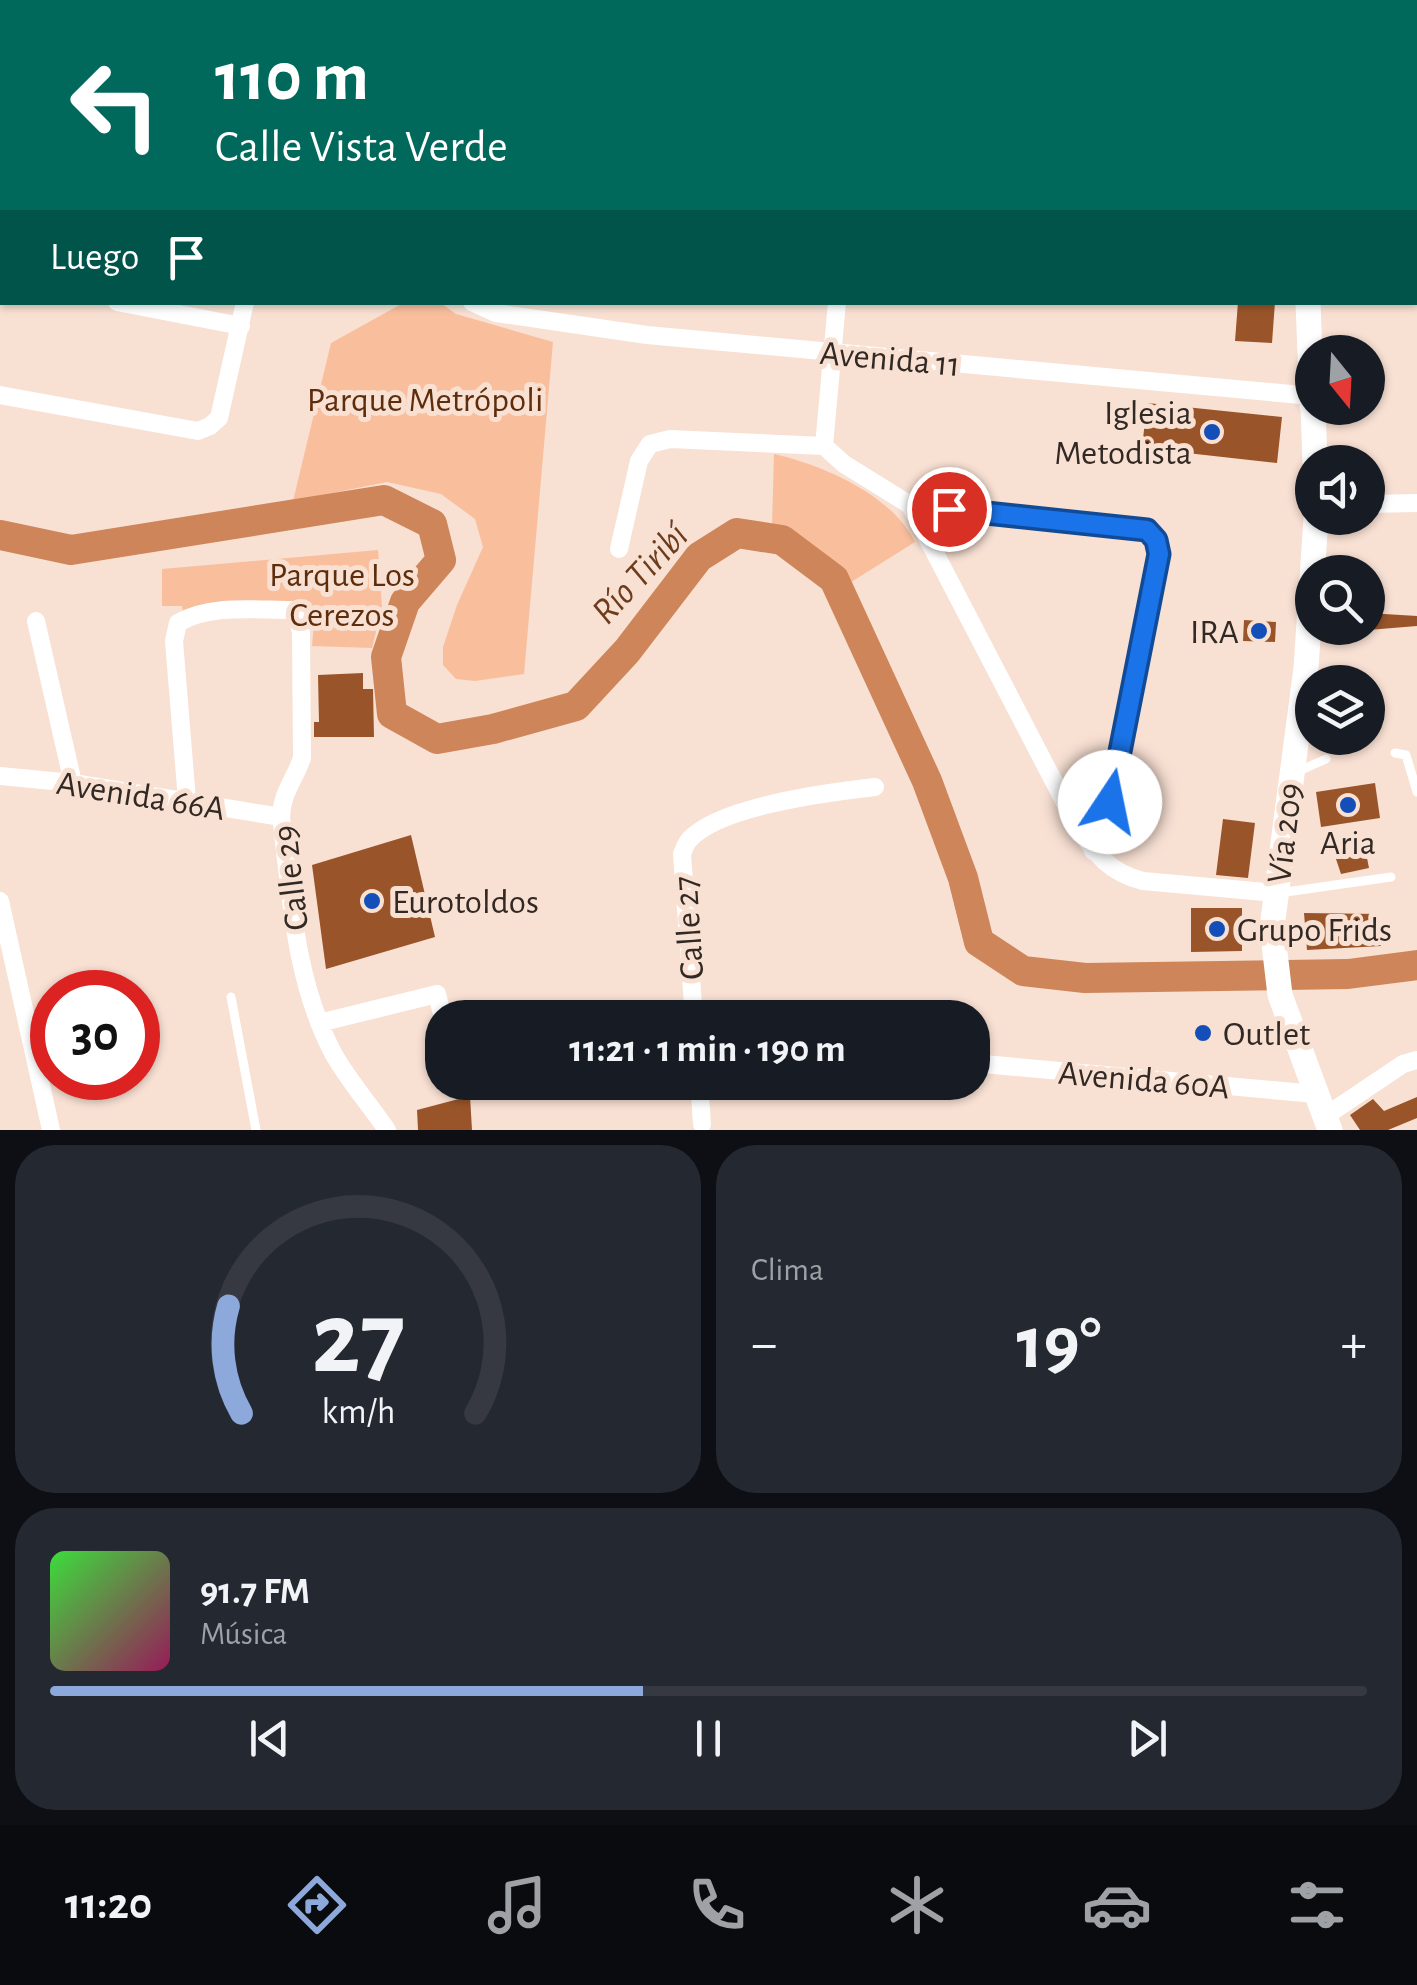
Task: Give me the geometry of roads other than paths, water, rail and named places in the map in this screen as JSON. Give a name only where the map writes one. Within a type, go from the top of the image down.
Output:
[{"type":"main road","points":[[1308,305],[1309,335]]},
{"type":"main road","name":"Vía 209","points":[[1315,535],[1306,668],[1272,926],[1280,994],[1319,1118]]},
{"type":"street","points":[[132,305],[241,326]]},
{"type":"street","points":[[0,395],[198,430],[210,426],[219,418],[244,305]]},
{"type":"street","name":"Avenida 11","points":[[479,305],[496,312],[647,335],[1295,394]]},
{"type":"street","points":[[824,446],[837,305]]},
{"type":"street","points":[[619,549],[640,461],[650,444],[670,439],[824,446],[844,464],[910,505],[1147,530],[1156,540],[1159,554],[1110,802],[1092,851]]},
{"type":"street","points":[[1385,504],[1417,503]]},
{"type":"street","points":[[910,505],[1092,851],[1124,876],[1143,881],[1276,893]]},
{"type":"street","name":"Calle 29","points":[[187,800],[174,641],[178,624],[191,615],[292,610],[302,633],[302,740],[297,774],[282,798],[282,817],[299,955],[319,1022],[336,1057],[387,1130]]},
{"type":"street","points":[[36,622],[73,783]]},
{"type":"street","name":"Avenida 66A","points":[[0,776],[73,783],[282,817]]},
{"type":"street","name":"Calle 27","points":[[693,1000],[682,854],[689,840],[743,812],[875,787]]},
{"type":"street","points":[[0,901],[51,1130]]},
{"type":"street","points":[[319,1022],[438,994],[439,1000]]},
{"type":"street","points":[[1319,1118],[1403,1064],[1417,1060]]},
{"type":"street","name":"Avenida 60A","points":[[990,1066],[1319,1118]]},
{"type":"street","points":[[700,1100],[702,1124]]},
{"type":"lane","points":[[1395,753],[1406,755],[1410,762],[1417,792]]},
{"type":"lane","points":[[1292,774],[1326,759]]},
{"type":"lane","points":[[1276,893],[1391,877]]},
{"type":"lane","points":[[231,998],[256,1130]]},
{"type":"waterway","name":"Río Tiribí","points":[[0,535],[71,550],[384,500],[432,524],[441,560],[405,602],[386,657],[392,714],[437,739],[493,729],[576,706],[627,651],[699,557],[737,533],[782,540],[834,579],[927,781],[963,878],[979,942],[1023,971],[1085,978],[1348,974],[1417,965]]},
{"type":"place","name":"Iglesia Metodista","points":[[1212,432]]},
{"type":"place","name":"IRA","points":[[1259,631]]},
{"type":"place","name":"Aria","points":[[1348,805]]},
{"type":"place","name":"Eurotoldos","points":[[372,901]]},
{"type":"place","name":"Grupo Frids","points":[[1217,929]]},
{"type":"place","name":"Outlet","points":[[1203,1033]]},
{"type":"park label","name":"Parque Metrópoli","points":[[425,399]]},
{"type":"park label","name":"Parque Los Cerezos","points":[[342,594]]}]
